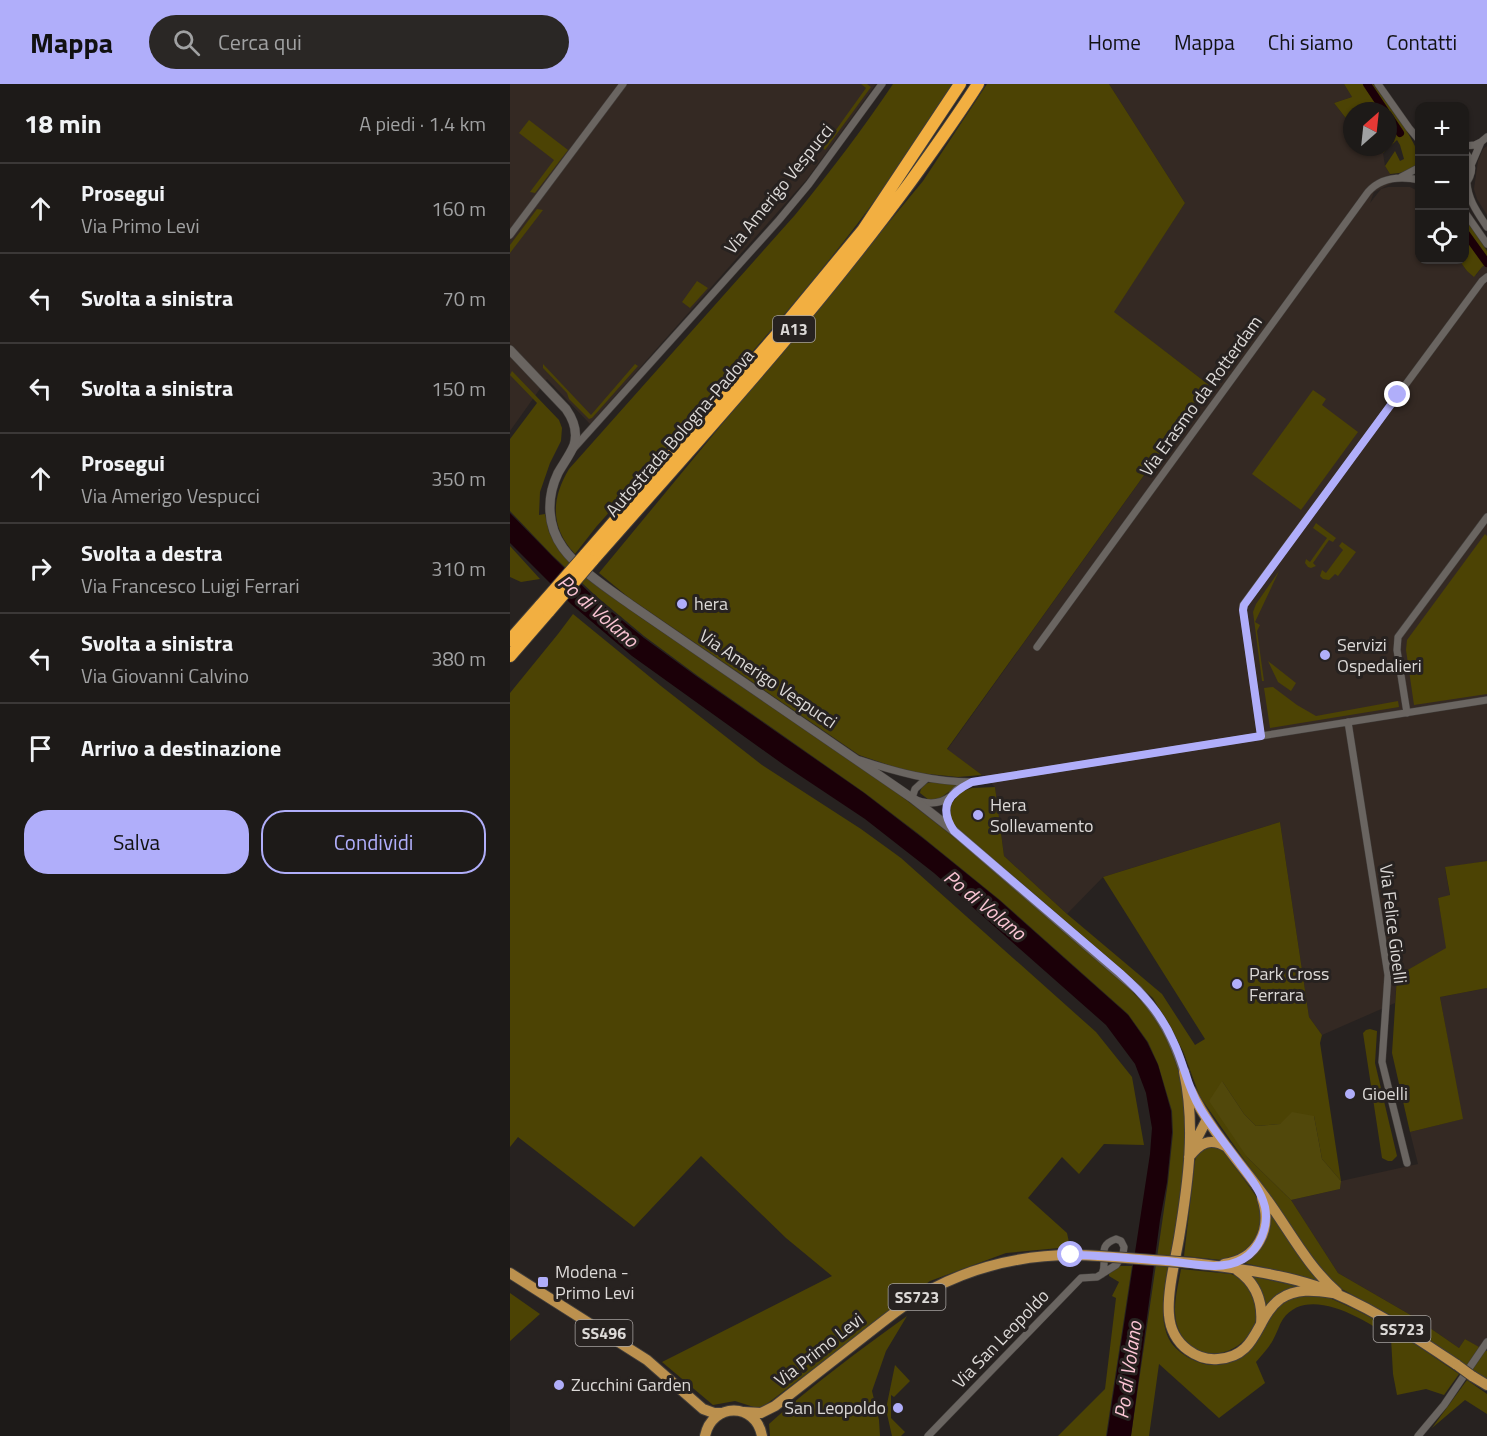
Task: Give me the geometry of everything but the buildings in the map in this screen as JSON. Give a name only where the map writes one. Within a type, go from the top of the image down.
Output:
[{"type":"highway","name":"Autostrada Bologna-Padova","points":[[510,656],[545,608],[863,230],[960,84]]},
{"type":"highway","name":"Autostrada Bologna-Padova","points":[[588,558],[781,345],[870,236],[962,110],[978,84]]},
{"type":"highway","name":"Autostrada Bologna-Padova","points":[[510,640],[545,608]]},
{"type":"main road","points":[[510,350],[570,415],[575,437],[570,452]]},
{"type":"main road","name":"Via Amerigo Vespucci","points":[[570,452],[554,482],[549,506],[552,527],[570,556],[603,585],[855,758],[954,831],[1138,990],[1156,1009],[1166,1025],[1184,1072]]},
{"type":"main road","points":[[1184,1072],[1207,1119],[1318,1272],[1344,1298]]},
{"type":"main road","points":[[1184,1072],[1189,1094],[1190,1129],[1189,1157],[1169,1314],[1176,1337],[1183,1346],[1203,1358],[1225,1359],[1237,1354],[1252,1340],[1272,1307],[1288,1295],[1309,1290],[1333,1293]]},
{"type":"main road","points":[[1189,1157],[1207,1119]]},
{"type":"main road","points":[[1189,1157],[1200,1145],[1206,1143],[1219,1142],[1229,1149]]},
{"type":"main road","points":[[1210,1266],[1242,1259],[1260,1241],[1266,1215],[1261,1197],[1253,1182]]},
{"type":"main road","name":"Via Primo Levi","points":[[775,1406],[895,1312],[921,1295],[979,1269],[1017,1260],[1062,1255],[1193,1263],[1279,1276],[1314,1286],[1344,1298],[1393,1323],[1487,1385]]},
{"type":"main road","points":[[1234,1269],[1248,1279],[1259,1297],[1261,1325]]},
{"type":"main road","name":"SS496","points":[[510,1273],[647,1360],[709,1412],[721,1413]]},
{"type":"main road","name":"SS496","points":[[693,1400],[704,1414],[706,1432]]},
{"type":"main road","name":"SS723","points":[[721,1413],[733,1410],[761,1413],[775,1406]]},
{"type":"main road","name":"SS723","points":[[762,1433],[764,1419],[775,1406]]},
{"type":"main road","name":"SS723","points":[[744,1412],[756,1421],[762,1433]]},
{"type":"main road","points":[[706,1432],[714,1418],[721,1413]]},
{"type":"street","points":[[510,235],[623,84]]},
{"type":"street","points":[[1378,84],[1415,136]]},
{"type":"street","name":"Via Amerigo Vespucci","points":[[570,452],[779,220],[809,184],[878,85]]},
{"type":"street","points":[[1469,146],[1484,140]]},
{"type":"street","points":[[1472,164],[1484,140]]},
{"type":"street","points":[[1469,156],[1472,164],[1469,178]]},
{"type":"street","name":"Via Erasmo da Rotterdam","points":[[1399,178],[1415,169]]},
{"type":"street","name":"Via Erasmo da Rotterdam","points":[[1037,647],[1368,192],[1380,181],[1399,178],[1415,180]]},
{"type":"street","points":[[1469,196],[1487,226]]},
{"type":"street","points":[[1469,218],[1487,244]]},
{"type":"street","points":[[1261,736],[1244,605],[1487,277]]},
{"type":"street","points":[[1407,713],[1396,650],[1398,638],[1487,517]]},
{"type":"street","points":[[855,758],[889,770],[927,778],[972,782],[1487,700]]},
{"type":"street","name":"Via Felice Gioelli","points":[[1348,722],[1388,975],[1382,1062],[1407,1163]]},
{"type":"street","points":[[927,778],[915,789],[912,798],[918,801],[940,803],[972,782]]},
{"type":"street","points":[[951,796],[947,817],[954,831]]},
{"type":"street","name":"Via San Leopoldo","points":[[928,1436],[1082,1278],[1098,1277],[1116,1265],[1123,1254],[1124,1247],[1116,1239],[1105,1246],[1103,1254],[1105,1266],[1102,1274]]},
{"type":"street","points":[[1418,1436],[1444,1405],[1487,1341]]},
{"type":"shaded area","points":[[510,84],[876,84],[807,179],[590,424],[547,379],[510,431]]},
{"type":"shaded area","points":[[861,84],[871,87],[825,150],[823,148],[866,88]]},
{"type":"shaded area","points":[[893,84],[953,84],[883,189],[827,262],[763,339],[596,527],[575,554],[561,534],[556,513],[559,491],[569,469],[795,215],[846,151]]},
{"type":"shaded area","points":[[987,84],[1109,84],[1185,203],[1114,312],[1209,385],[947,749],[982,775],[958,777],[909,772],[859,755],[628,597],[599,573],[923,181]]},
{"type":"shaded area","points":[[1109,84],[1344,84],[1352,97],[1334,103],[1343,114],[1343,156],[1383,156],[1392,183],[1374,192],[1370,203],[1381,189],[1410,187],[1415,190],[1415,264],[1462,264],[1467,271],[1476,275],[1482,267],[1487,265],[1487,861],[1445,868],[1450,896],[1438,898],[1447,948],[1397,976],[1395,1003],[1322,1035],[1309,1017],[1280,822],[1103,877],[1067,914],[1004,856],[995,787],[947,750],[1209,385],[1113,312],[1185,203]]},
{"type":"shaded area","points":[[1344,84],[1373,84],[1386,102],[1343,102],[1343,114],[1334,103],[1352,97]]},
{"type":"shaded area","points":[[1397,117],[1415,146],[1415,165],[1403,172],[1390,174],[1385,166],[1392,156],[1397,155],[1400,161],[1404,159],[1397,140]]},
{"type":"shaded area","points":[[529,120],[568,150],[535,193],[530,192],[554,160],[519,133]]},
{"type":"shaded area","points":[[1487,146],[1487,215],[1474,189],[1478,161],[1483,149]]},
{"type":"shaded area","points":[[537,209],[543,210],[510,253],[510,245]]},
{"type":"shaded area","points":[[1469,223],[1487,251],[1487,264],[1474,277],[1462,264],[1469,264]]},
{"type":"shaded area","points":[[697,281],[708,288],[690,308],[682,302]]},
{"type":"shaded area","points":[[543,364],[591,415],[635,364],[638,366],[589,419],[543,368]]},
{"type":"shaded area","points":[[512,371],[559,420],[562,428],[561,441],[540,492],[539,515],[545,514],[549,532],[561,552],[615,599],[775,707],[905,799],[1016,889],[1124,983],[1148,1008],[1167,1038],[1185,1095],[1187,1152],[1163,1315],[1167,1336],[1174,1346],[1184,1355],[1200,1363],[1213,1365],[1226,1363],[1237,1359],[1253,1346],[1274,1313],[1286,1300],[1301,1295],[1318,1294],[1372,1318],[1459,1374],[1444,1395],[1426,1389],[1397,1395],[1391,1338],[1367,1323],[1337,1309],[1322,1305],[1307,1305],[1294,1309],[1283,1319],[1271,1343],[1256,1362],[1265,1383],[1219,1418],[1159,1364],[1149,1436],[1131,1436],[1173,1133],[1172,1111],[1158,1064],[1148,1042],[1128,1014],[1000,900],[865,793],[644,636],[552,555],[510,511],[510,439],[537,403],[510,375]]},
{"type":"shaded area","points":[[1313,390],[1326,399],[1322,405],[1358,432],[1301,510],[1252,474]]},
{"type":"shaded area","points":[[1316,523],[1336,538],[1333,542],[1329,540],[1313,563],[1316,566],[1311,568],[1305,563],[1306,559],[1310,562],[1327,538],[1313,528]]},
{"type":"shaded area","points":[[1485,534],[1487,536],[1487,694],[1414,705],[1406,650],[1407,640]]},
{"type":"shaded area","points":[[1342,542],[1356,552],[1338,576],[1335,574],[1329,580],[1323,579],[1320,576],[1322,570],[1326,573],[1343,550],[1339,546]]},
{"type":"shaded area","points":[[510,546],[540,579],[521,582],[510,577]]},
{"type":"shaded area","points":[[1279,571],[1255,622],[1260,625],[1257,631],[1264,681],[1262,681],[1253,612]]},
{"type":"shaded area","points":[[573,614],[762,765],[861,829],[901,858],[1096,1032],[1132,1077],[1144,1145],[1104,1144],[1079,1174],[1062,1157],[1028,1198],[1067,1233],[1070,1247],[1006,1253],[930,1281],[760,1409],[735,1401],[713,1405],[662,1362],[832,1276],[786,1238],[701,1156],[634,1227],[518,1137],[510,1147],[510,693]]},
{"type":"shaded area","points":[[1268,661],[1296,683],[1291,691],[1278,682]]},
{"type":"shaded area","points":[[1273,687],[1316,716],[1398,701],[1399,707],[1270,728],[1264,688]]},
{"type":"shaded area","points":[[931,782],[958,785],[939,799],[929,800],[920,793],[924,785]]},
{"type":"shaded area","name":"Park Cross Ferrara","points":[[995,787],[1004,856],[1067,914],[1162,994],[1195,1045],[1205,1039],[1103,877],[1280,822],[1309,1017],[1322,1035],[1320,1043],[1341,1181],[1322,1159],[1314,1116],[1280,1124],[1256,1126],[1244,1114],[1222,1081],[1247,1157],[1291,1200],[1338,1273],[1414,1317],[1459,1348],[1465,1339],[1487,1351],[1487,1380],[1406,1324],[1338,1287],[1321,1269],[1200,1097],[1183,1051],[1153,998],[956,828],[950,819],[951,804],[961,792],[972,788]]},
{"type":"shaded area","points":[[1487,861],[1487,988],[1440,997],[1463,1119],[1410,1132],[1392,1053],[1397,976],[1446,948],[1438,898],[1450,895],[1445,867]]},
{"type":"shaded area","points":[[1487,988],[1486,1352],[1465,1339],[1459,1348],[1414,1317],[1338,1273],[1291,1200],[1340,1189],[1341,1181],[1418,1164],[1410,1132],[1462,1119],[1440,997]]},
{"type":"shaded area","points":[[1370,1029],[1377,1031],[1375,1063],[1397,1156],[1392,1161],[1382,1158],[1363,1033]]},
{"type":"shaded area","points":[[1222,1081],[1244,1114],[1256,1126],[1280,1124],[1292,1112],[1314,1116],[1322,1159],[1341,1181],[1340,1189],[1291,1200],[1247,1157],[1209,1101]]},
{"type":"shaded area","points":[[1209,1145],[1223,1150],[1256,1196],[1263,1213],[1259,1235],[1246,1252],[1221,1260],[1184,1256],[1195,1161],[1197,1154]]},
{"type":"shaded area","points":[[1269,1211],[1323,1284],[1298,1275],[1244,1263],[1252,1258]]},
{"type":"shaded area","points":[[1119,1266],[1132,1266],[1106,1436],[1058,1436],[1105,1389],[1116,1298],[1112,1296],[1119,1282],[1109,1276],[1109,1272]]},
{"type":"shaded area","points":[[1181,1269],[1231,1274],[1246,1284],[1253,1297],[1257,1314],[1256,1321],[1251,1332],[1234,1348],[1213,1354],[1192,1347],[1184,1339],[1178,1328],[1175,1314]]},
{"type":"shaded area","points":[[1247,1275],[1300,1287],[1264,1314]]},
{"type":"shaded area","points":[[510,1293],[540,1314],[510,1341]]},
{"type":"shaded area","points":[[907,1316],[886,1351],[872,1391],[879,1420],[880,1436],[770,1436],[769,1424],[836,1368]]},
{"type":"shaded area","points":[[895,1365],[910,1381],[894,1397],[891,1395],[891,1418],[905,1432],[901,1436],[892,1436],[887,1414]]},
{"type":"shaded area","points":[[1467,1380],[1487,1394],[1487,1414],[1465,1400],[1432,1428]]},
{"type":"water","name":"Po di Volano","points":[[510,513],[596,599],[644,638],[864,793],[999,900],[1128,1015],[1147,1042],[1158,1065],[1171,1111],[1172,1132],[1131,1436],[1107,1436],[1152,1128],[1146,1093],[1135,1064],[1106,1025],[934,873],[865,819],[784,765],[632,656],[571,604],[510,543]]},
{"type":"waterway","points":[[1367,84],[1379,102]]},
{"type":"waterway","points":[[1397,128],[1400,133]]},
{"type":"waterway","points":[[1469,238],[1487,263]]},
{"type":"place","name":"hera","points":[[682,604]]},
{"type":"place","name":"Servizi Ospedalieri","points":[[1325,655]]},
{"type":"place","name":"Hera Sollevamento","points":[[978,815]]},
{"type":"place","name":"Park Cross Ferrara","points":[[1237,984]]},
{"type":"place","name":"Gioelli","points":[[1350,1094]]},
{"type":"place","name":"Modena - Primo Levi","points":[[543,1282]]},
{"type":"place","name":"Zucchini Garden","points":[[559,1385]]},
{"type":"place","name":"San Leopoldo","points":[[898,1408]]},
{"type":"route","points":[[1071,1255],[1210,1266],[1234,1262],[1249,1254],[1260,1241],[1265,1224],[1265,1206],[1253,1182],[1200,1108],[1187,1080],[1178,1052],[1156,1009],[1120,973],[954,831],[948,823],[948,803],[957,790],[972,782],[1261,736],[1243,610],[1245,601],[1398,395]]}]
